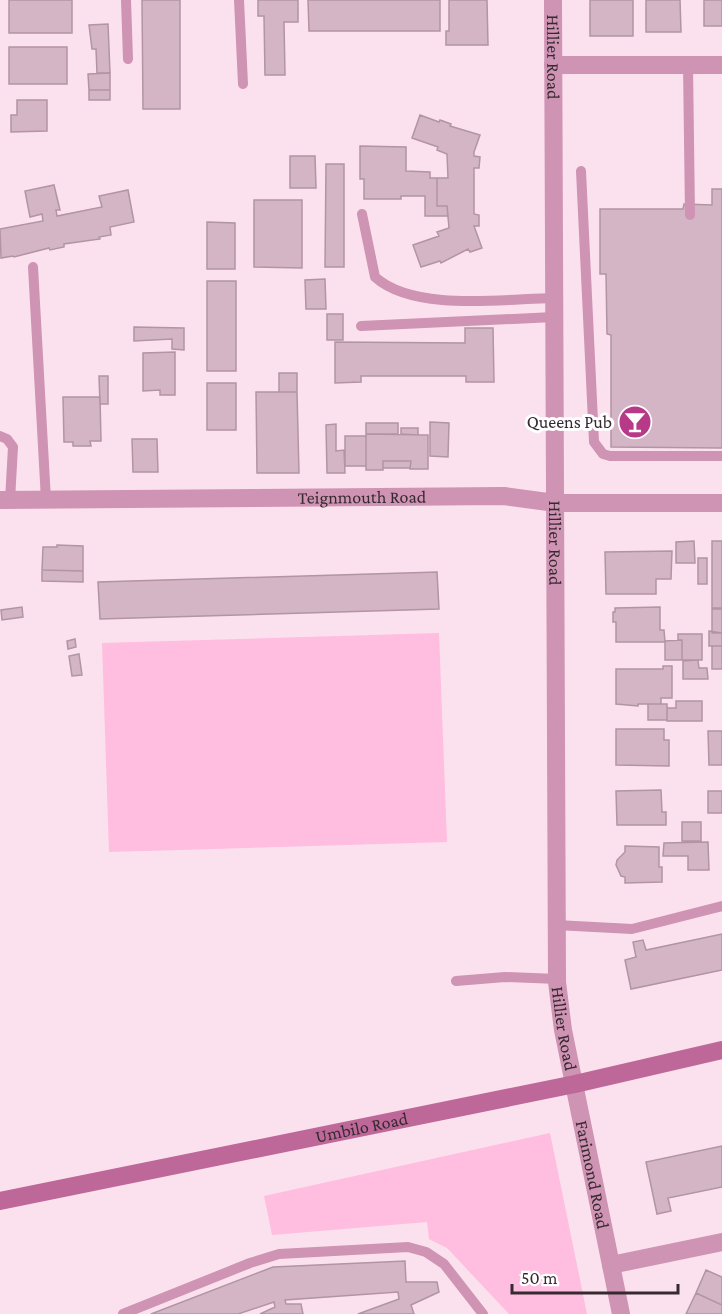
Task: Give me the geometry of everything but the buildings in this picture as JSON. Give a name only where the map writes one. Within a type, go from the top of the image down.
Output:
[{"type":"main road","name":"Umbilo Road","points":[[0,1201],[575,1084],[722,1050]]},
{"type":"street","name":"Hillier Road","points":[[553,0],[557,979],[558,1004],[575,1084]]},
{"type":"street","points":[[553,65],[722,65]]},
{"type":"street","name":"Teignmouth Road","points":[[5,500],[504,496],[555,503],[722,503]]},
{"type":"street","name":"Farimond Road","points":[[575,1084],[621,1314]]},
{"type":"street","points":[[610,1265],[722,1242]]},
{"type":"lane","points":[[126,0],[128,59]]},
{"type":"lane","points":[[240,0],[243,84]]},
{"type":"lane","points":[[688,65],[690,215]]},
{"type":"lane","points":[[581,171],[594,442],[603,454],[610,456],[722,456]]},
{"type":"lane","points":[[362,214],[375,278],[388,287],[400,292],[445,301],[553,298]]},
{"type":"lane","points":[[33,267],[46,500]]},
{"type":"lane","points":[[361,326],[554,317]]},
{"type":"lane","points":[[0,436],[7,439],[13,447],[5,500]]},
{"type":"lane","points":[[556,925],[632,929],[722,906]]},
{"type":"lane","points":[[456,981],[505,977],[557,979]]},
{"type":"lane","points":[[123,1314],[250,1263],[279,1254],[408,1247],[426,1252],[444,1264],[483,1314]]},
{"type":"shaded area","points":[[439,633],[447,842],[109,852],[102,643]]},
{"type":"shaded area","points":[[550,1133],[587,1314],[509,1314],[447,1248],[429,1239],[427,1222],[272,1235],[264,1196]]},
{"type":"place","name":"Queens Pub","points":[[635,422]]}]
